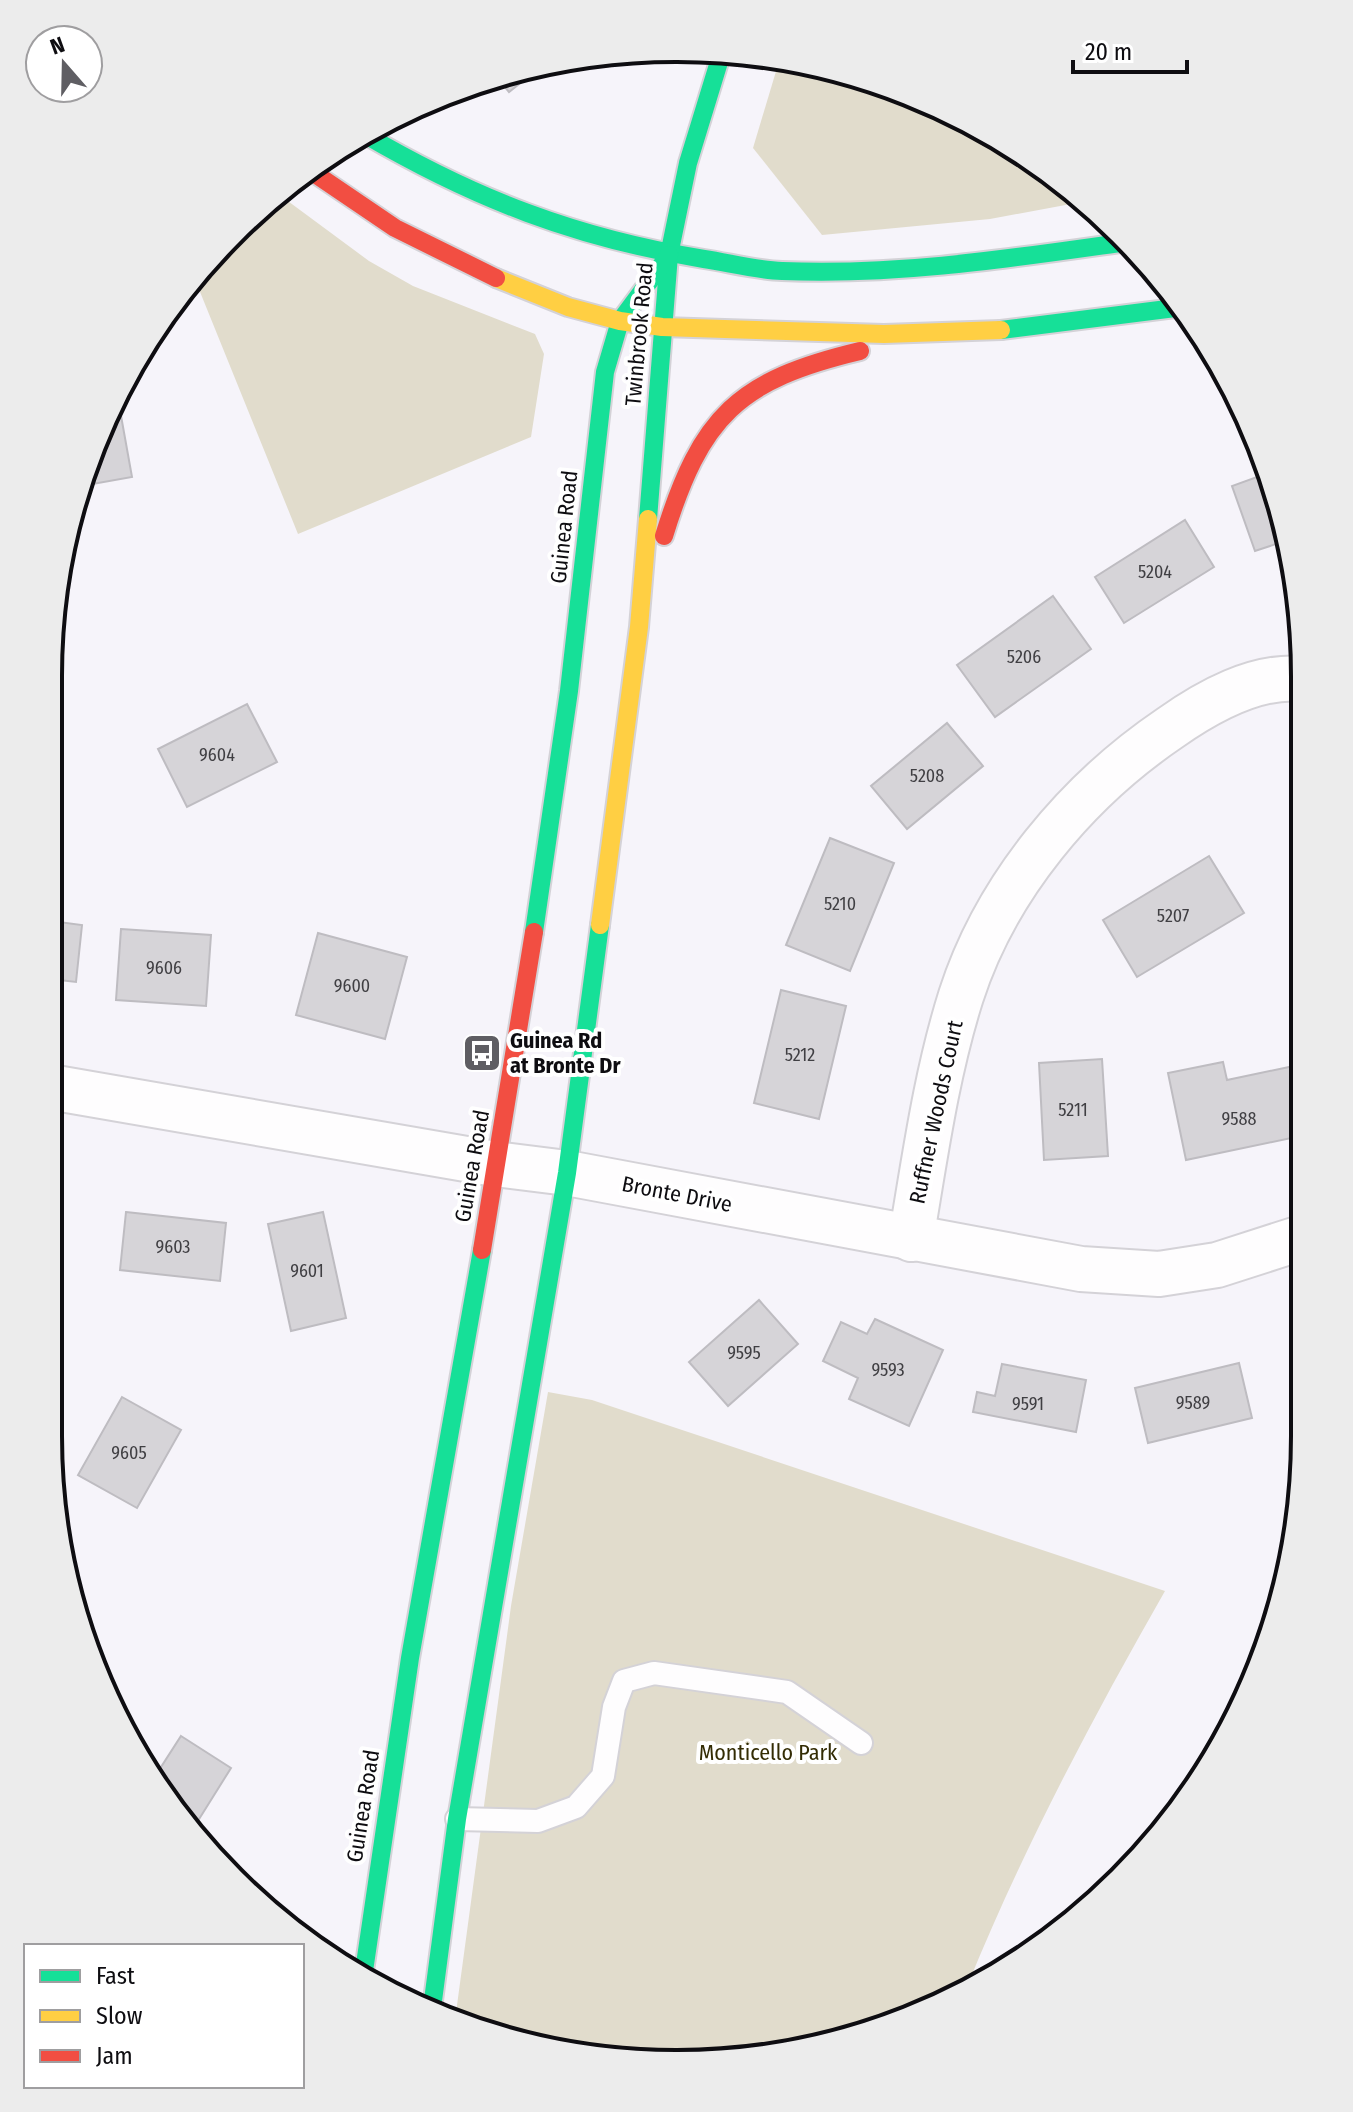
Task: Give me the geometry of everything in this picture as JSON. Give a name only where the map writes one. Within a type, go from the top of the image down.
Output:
[{"type":"main road","name":"Twinbrook Road","points":[[639,627],[669,255],[688,163],[719,63]]},
{"type":"main road","points":[[375,141],[429,173],[496,206],[573,234],[669,255],[781,271],[923,268],[1113,244]]},
{"type":"main road","points":[[320,177],[395,228],[489,275],[568,307],[620,321],[662,327],[884,334],[1018,330]]},
{"type":"main road","name":"Guinea Road","points":[[365,1965],[410,1658],[511,1087],[569,691],[605,372],[620,321],[669,255]]},
{"type":"main road","points":[[433,1999],[457,1819],[567,1173],[639,627],[672,507],[694,449],[719,416],[755,386],[803,364],[857,351],[1169,309]]},
{"type":"street","name":"Ruffner Woods Court","points":[[911,1239],[940,1069],[962,993],[979,951],[1025,871],[1053,833],[1114,770],[1146,744],[1199,708],[1231,692],[1291,678]]},
{"type":"street","name":"Bronte Drive","points":[[62,1089],[495,1164],[567,1173],[1081,1269],[1159,1274],[1217,1265],[1291,1241]]},
{"type":"lane","points":[[457,1819],[538,1821],[576,1807],[603,1776],[614,1707],[624,1681],[654,1673],[787,1692],[861,1743]]},
{"type":"green space","points":[[776,70],[874,95],[948,125],[1018,166],[1070,204],[990,219],[822,235],[753,148]]},
{"type":"green space","points":[[287,201],[369,261],[413,286],[535,334],[544,354],[531,437],[298,534],[199,290],[242,242]]},
{"type":"green space","name":"Monticello Park","points":[[548,1392],[592,1400],[1165,1591],[1060,1784],[972,1974],[912,2003],[836,2029],[757,2045],[676,2050],[596,2045],[557,2038],[517,2029],[457,2009],[511,1606]]},
{"type":"building","points":[[522,82],[509,92],[505,87]]},
{"type":"building","points":[[121,414],[132,477],[93,484]]},
{"type":"building","points":[[1257,477],[1276,544],[1255,551],[1232,486]]},
{"type":"building","points":[[1185,520],[1214,567],[1124,623],[1095,577]]},
{"type":"building","points":[[1053,596],[1091,649],[995,717],[957,665]]},
{"type":"building","points":[[247,704],[277,762],[187,807],[158,749]]},
{"type":"building","points":[[947,723],[983,766],[907,829],[871,786]]},
{"type":"building","points":[[830,838],[894,863],[850,971],[786,945]]},
{"type":"building","points":[[1209,856],[1244,913],[1137,977],[1103,920]]},
{"type":"building","points":[[62,922],[82,925],[76,982],[62,980]]},
{"type":"building","points":[[121,929],[211,935],[206,1006],[116,1000]]},
{"type":"building","points":[[318,933],[407,957],[385,1039],[296,1015]]},
{"type":"building","points":[[781,990],[846,1006],[819,1119],[754,1103]]},
{"type":"building","points":[[1102,1059],[1108,1156],[1044,1160],[1039,1063]]},
{"type":"building","points":[[1223,1062],[1227,1080],[1291,1067],[1291,1138],[1186,1160],[1168,1073]]},
{"type":"building","points":[[126,1212],[226,1223],[220,1281],[120,1270]]},
{"type":"building","points":[[323,1212],[346,1318],[291,1331],[268,1224]]},
{"type":"building","points":[[759,1300],[798,1344],[728,1406],[689,1362]]},
{"type":"building","points":[[875,1319],[943,1350],[909,1426],[849,1399],[858,1378],[823,1361],[841,1322],[867,1334]]},
{"type":"building","points":[[1239,1363],[1252,1418],[1148,1443],[1135,1388]]},
{"type":"building","points":[[1002,1364],[1086,1380],[1076,1432],[973,1412],[977,1392],[995,1396]]},
{"type":"building","points":[[122,1397],[181,1430],[137,1508],[78,1475]]},
{"type":"building","points":[[181,1736],[231,1768],[198,1821],[160,1768]]},
{"type":"traffic: fast","points":[[648,519],[669,255],[688,163],[719,63]]},
{"type":"traffic: fast","points":[[376,141],[487,197],[569,227],[657,250],[762,269],[825,272],[912,268],[1113,244]]},
{"type":"traffic: fast","points":[[534,932],[569,691],[605,372],[620,321],[669,255]]},
{"type":"traffic: fast","points":[[1001,330],[1169,309]]},
{"type":"traffic: fast","points":[[433,1999],[457,1819],[567,1173],[600,925]]},
{"type":"traffic: fast","points":[[365,1965],[410,1658],[482,1250]]},
{"type":"traffic: slow","points":[[496,278],[568,307],[620,321],[662,327],[884,334],[1001,330]]},
{"type":"traffic: slow","points":[[600,925],[639,627],[648,519]]},
{"type":"traffic: jam","points":[[320,177],[395,228],[496,278]]},
{"type":"traffic: jam","points":[[664,536],[693,461],[710,432],[730,409],[783,375],[860,351]]},
{"type":"traffic: jam","points":[[482,1250],[534,932]]},
{"type":"place","name":"Guinea Rd at Bronte Dr","points":[[482,1053]]}]
